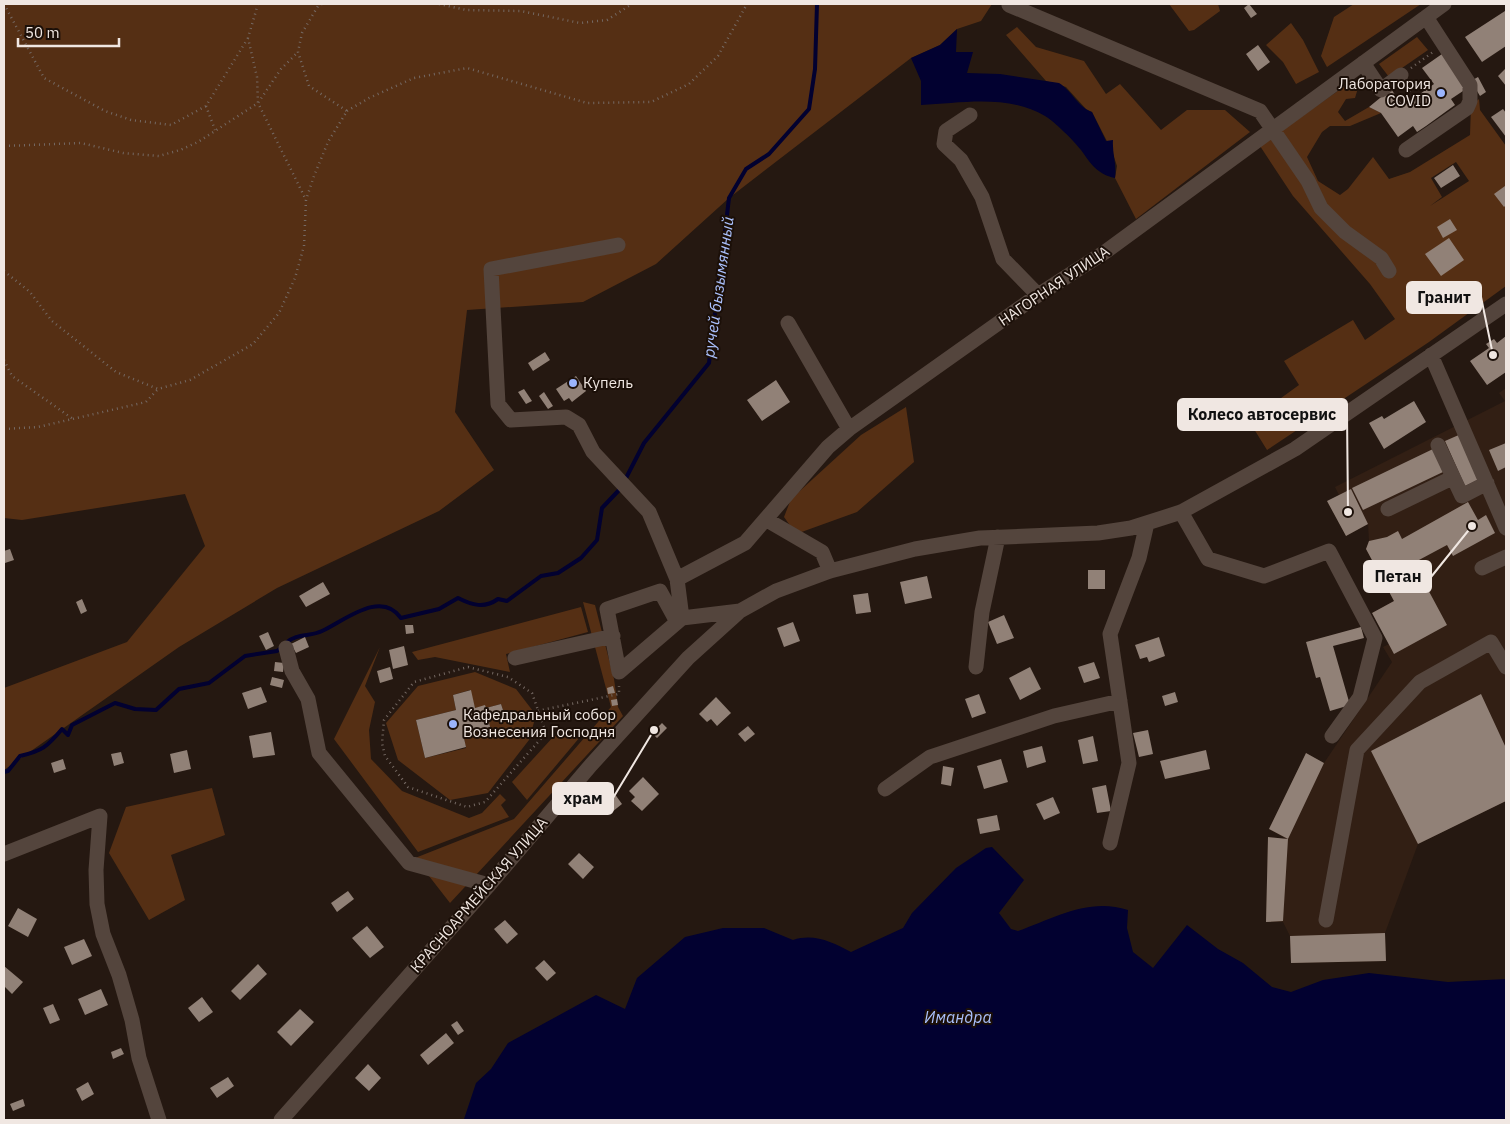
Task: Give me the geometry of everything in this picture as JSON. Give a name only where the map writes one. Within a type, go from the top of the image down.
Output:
[{"type":"street","name":"НАГОРНАЯ УЛИЦА","points":[[677,579],[745,543],[767,520],[828,447],[849,429],[1038,295],[1105,252],[1444,4]]},
{"type":"street","points":[[1009,5],[1260,111],[1308,181],[1321,208],[1345,232],[1381,258],[1389,272]]},
{"type":"street","points":[[1406,150],[1467,108],[1470,101],[1470,85],[1426,17]]},
{"type":"street","points":[[1363,63],[1381,90],[1401,75]]},
{"type":"street","points":[[970,115],[946,131],[944,144],[960,160],[982,197],[1003,259],[1038,295]]},
{"type":"street","points":[[618,245],[491,269],[498,404],[511,420],[566,417],[580,425],[593,452],[648,512],[677,579],[680,620]]},
{"type":"street","name":"КРАСНОАРМЕЙСКАЯ УЛИЦА","points":[[280,1120],[489,885],[591,765],[682,665],[740,612],[776,591],[830,570],[915,548],[998,537],[1098,532],[1131,528],[1181,512],[1294,450],[1506,304]]},
{"type":"street","points":[[788,322],[849,429]]},
{"type":"street","points":[[1431,355],[1506,528]]},
{"type":"street","points":[[1438,445],[1462,496],[1487,483]]},
{"type":"street","points":[[1388,509],[1452,478]]},
{"type":"street","points":[[1181,512],[1208,559],[1264,576],[1329,552],[1375,638],[1360,697],[1332,736]]},
{"type":"street","points":[[767,520],[822,552],[830,570]]},
{"type":"street","points":[[1110,843],[1129,763],[1110,634],[1139,558],[1147,523]]},
{"type":"street","points":[[976,668],[982,612],[998,537]]},
{"type":"street","points":[[1482,568],[1506,557]]},
{"type":"street","points":[[619,672],[607,609],[660,591],[680,620]]},
{"type":"street","points":[[619,672],[680,620],[740,612]]},
{"type":"street","points":[[515,658],[613,636]]},
{"type":"street","points":[[1326,920],[1356,750],[1420,682],[1491,642],[1506,667]]},
{"type":"street","points":[[286,648],[292,671],[308,699],[319,753],[409,863],[489,885]]},
{"type":"street","points":[[885,789],[930,757],[1054,716],[1120,701]]},
{"type":"street","points":[[4,854],[100,816],[96,870],[97,904],[103,934],[119,975],[132,1020],[139,1058],[159,1120]]},
{"type":"path","points":[[4,4],[44,78],[105,111],[131,120],[171,125],[206,106],[248,38],[258,4]]},
{"type":"path","points":[[322,4],[318,6],[302,33],[298,52],[309,86],[347,112]]},
{"type":"path","points":[[439,4],[466,10],[521,11],[580,23],[607,20],[632,4]]},
{"type":"path","points":[[4,429],[38,428],[146,402],[158,389],[190,380],[253,344],[279,313],[295,278],[304,246],[306,200],[328,142],[347,112],[368,98],[414,78],[467,68],[587,103],[651,102],[689,84],[718,56],[747,4]]},
{"type":"path","points":[[248,38],[256,77],[258,103],[306,200]]},
{"type":"path","points":[[1416,97],[1401,75],[1444,45]]},
{"type":"path","points":[[4,146],[81,143],[123,153],[159,156],[180,150],[258,103],[281,69],[298,52]]},
{"type":"path","points":[[206,106],[215,130]]},
{"type":"path","points":[[4,271],[30,292],[52,321],[116,372],[158,389]]},
{"type":"path","points":[[4,360],[12,376],[73,419]]},
{"type":"path","points":[[468,667],[508,677],[520,683],[532,693],[538,711],[546,733],[485,802],[467,808],[408,787],[385,756],[382,743],[384,720],[414,682],[468,667]]},
{"type":"path","points":[[489,721],[619,694],[619,672]]},
{"type":"shaded area","points":[[4,4],[992,4],[981,21],[957,29],[940,45],[911,58],[729,198],[656,264],[583,302],[467,310],[455,412],[494,470],[439,511],[277,588],[179,647],[4,770],[4,688],[127,642],[205,546],[185,494],[22,520],[4,518]]},
{"type":"shaded area","points":[[1169,4],[1218,4],[1220,11],[1194,30],[1189,31]]},
{"type":"shaded area","points":[[1354,4],[1421,4],[1327,67],[1321,56],[1334,17]]},
{"type":"shaded area","points":[[1291,23],[1303,40],[1319,72],[1296,84],[1283,62],[1266,45]]},
{"type":"shaded area","points":[[1017,27],[1036,47],[1084,61],[1106,94],[1120,84],[1161,130],[1187,110],[1225,110],[1250,132],[1136,219],[1115,178],[1117,166],[1112,151],[1092,112],[1086,109],[1066,87],[1046,81],[1006,35]]},
{"type":"shaded area","points":[[1417,37],[1428,50],[1389,77],[1379,64]]},
{"type":"shaded area","points":[[1349,83],[1358,88],[1355,98],[1346,99],[1338,112],[1345,121],[1369,107],[1381,113],[1350,126],[1330,126],[1322,132],[1307,157],[1318,181],[1340,195],[1348,189],[1373,157],[1389,179],[1410,172],[1470,135],[1471,106],[1479,99],[1480,110],[1506,146],[1506,286],[1429,342],[1267,450],[1249,421],[1299,385],[1284,361],[1353,320],[1365,340],[1395,319],[1370,284],[1293,196],[1260,146]],"holes":[[[1456,162],[1469,181],[1430,206],[1442,197],[1431,178]]]},
{"type":"shaded area","points":[[1506,388],[1506,801],[1418,844],[1385,933],[1386,961],[1291,963],[1290,936],[1283,922],[1266,922],[1268,837],[1286,839],[1269,829],[1306,753],[1324,763],[1392,662],[1383,647],[1389,644],[1372,613],[1394,601],[1366,549],[1369,541],[1368,524],[1346,536],[1327,501],[1339,495],[1335,487],[1505,401],[1499,393]]},
{"type":"shaded area","points":[[906,407],[914,462],[857,512],[796,534],[784,517],[791,499],[861,435]]},
{"type":"shaded area","points":[[583,602],[595,605],[614,679],[618,707],[623,716],[450,903],[415,858],[514,819],[611,707]]},
{"type":"shaded area","points":[[581,607],[588,632],[506,654],[510,672],[435,657],[418,660],[412,652]]},
{"type":"shaded area","points":[[380,647],[365,686],[375,702],[369,730],[371,759],[402,791],[469,818],[482,813],[500,794],[506,800],[501,805],[509,817],[418,852],[334,739]]},
{"type":"shaded area","points":[[475,672],[516,689],[536,715],[529,740],[488,793],[450,800],[398,760],[386,723],[418,686]],"holes":[[[470,690],[475,708],[484,706],[486,708],[501,704],[504,713],[488,717],[490,727],[463,734],[466,748],[425,758],[416,720],[456,710],[453,695]]]},
{"type":"shaded area","points":[[554,736],[580,737],[527,800],[512,782]]},
{"type":"shaded area","points":[[212,788],[225,835],[171,855],[185,900],[149,920],[109,853],[126,807]]},
{"type":"water","points":[[957,29],[956,52],[973,52],[967,73],[1000,74],[1059,83],[1087,110],[1092,112],[1106,141],[1113,140],[1115,178],[1099,171],[1059,127],[1045,116],[1031,109],[1000,102],[921,105],[921,81],[911,58],[940,45]]},
{"type":"water","name":"Имандра","points":[[992,847],[1024,880],[999,913],[1011,929],[1018,931],[1058,915],[1086,908],[1099,906],[1128,910],[1127,928],[1133,952],[1153,968],[1187,925],[1218,949],[1243,963],[1272,987],[1291,992],[1323,980],[1369,973],[1448,982],[1506,979],[1506,1120],[458,1120],[464,1119],[476,1083],[491,1069],[508,1043],[596,995],[625,1009],[637,978],[685,937],[723,928],[764,928],[793,940],[816,938],[851,952],[903,928],[912,913],[956,868],[986,848]]},
{"type":"building","points":[[1249,4],[1257,14],[1251,18],[1244,8]]},
{"type":"building","points":[[1505,11],[1506,46],[1482,62],[1465,37]]},
{"type":"building","points":[[1258,45],[1270,62],[1258,71],[1246,54]]},
{"type":"building","name":"Лаборатория COVID","points":[[1442,54],[1466,89],[1451,99],[1455,105],[1426,126],[1417,132],[1413,126],[1398,137],[1381,113],[1369,107],[1391,89],[1403,106],[1434,84],[1422,68]]},
{"type":"building","points":[[1506,70],[1506,86],[1498,76]]},
{"type":"building","points":[[1478,77],[1486,92],[1480,96],[1471,81]]},
{"type":"building","points":[[1503,109],[1506,113],[1506,137],[1491,117]]},
{"type":"building","points":[[1453,165],[1460,176],[1441,188],[1434,178]]},
{"type":"building","points":[[1505,186],[1506,205],[1504,207],[1494,194]]},
{"type":"building","points":[[1450,219],[1457,230],[1443,238],[1437,227]]},
{"type":"building","points":[[1449,238],[1464,260],[1441,276],[1425,254]]},
{"type":"building","points":[[1506,336],[1506,372],[1487,385],[1470,361],[1489,348],[1486,344],[1494,339],[1497,343]]},
{"type":"building","points":[[545,352],[550,360],[533,371],[528,363]]},
{"type":"building","name":"Купель","points":[[576,376],[586,391],[572,402],[569,398],[564,401],[556,389]]},
{"type":"building","points":[[776,380],[790,402],[762,421],[747,400]]},
{"type":"building","points":[[524,389],[532,401],[526,404],[518,392]]},
{"type":"building","points":[[544,392],[553,406],[548,409],[539,396]]},
{"type":"building","points":[[1414,401],[1426,422],[1384,449],[1369,423],[1382,416],[1384,419]]},
{"type":"building","points":[[1461,434],[1480,479],[1465,486],[1445,441]]},
{"type":"building","points":[[1506,443],[1506,467],[1498,471],[1489,450]]},
{"type":"building","points":[[1433,449],[1443,472],[1363,510],[1352,488]]},
{"type":"building","points":[[1351,489],[1368,524],[1346,536],[1327,501]]},
{"type":"building","points":[[1468,502],[1478,520],[1486,515],[1495,533],[1453,556],[1447,545],[1404,568],[1415,590],[1425,584],[1447,625],[1394,654],[1372,613],[1394,601],[1366,549],[1369,541],[1387,537],[1398,531],[1402,539]]},
{"type":"building","points":[[10,549],[14,560],[5,563],[4,551]]},
{"type":"building","points":[[1088,570],[1105,570],[1105,589],[1088,589]]},
{"type":"building","points":[[927,576],[932,598],[905,604],[900,582]]},
{"type":"building","points":[[323,582],[330,594],[306,607],[299,596]]},
{"type":"building","points":[[868,593],[871,612],[856,614],[853,595]]},
{"type":"building","points":[[82,599],[87,611],[81,614],[76,602]]},
{"type":"building","points":[[1004,615],[1014,638],[997,644],[988,622]]},
{"type":"building","points":[[793,622],[800,641],[784,647],[777,628]]},
{"type":"building","points":[[405,625],[413,625],[414,633],[406,634]]},
{"type":"building","points":[[1361,627],[1364,638],[1333,646],[1350,705],[1330,711],[1320,677],[1316,678],[1306,642]]},
{"type":"building","points":[[268,632],[274,646],[266,650],[259,636]]},
{"type":"building","points":[[305,637],[309,647],[296,653],[291,644]]},
{"type":"building","points":[[1159,637],[1165,656],[1149,662],[1147,657],[1140,659],[1135,645]]},
{"type":"building","points":[[404,646],[408,665],[393,669],[389,650]]},
{"type":"building","points":[[275,662],[284,663],[283,672],[274,671]]},
{"type":"building","points":[[1094,662],[1100,678],[1084,683],[1078,667]]},
{"type":"building","points":[[390,667],[393,679],[380,683],[377,671]]},
{"type":"building","points":[[1030,667],[1041,689],[1020,700],[1009,678]]},
{"type":"building","points":[[272,677],[284,680],[282,688],[270,685]]},
{"type":"building","points":[[613,686],[615,693],[608,694],[607,688]]},
{"type":"building","points":[[261,687],[267,702],[248,709],[242,693]]},
{"type":"building","name":"Кафедральный собор Вознесения Господня","points":[[471,690],[475,708],[485,705],[486,708],[501,704],[504,713],[488,717],[490,727],[463,734],[466,747],[425,758],[416,720],[456,710],[453,695]]},
{"type":"building","points":[[1175,692],[1178,702],[1165,706],[1162,696]]},
{"type":"building","points":[[979,694],[986,713],[972,718],[965,699]]},
{"type":"building","points":[[1481,694],[1506,748],[1506,801],[1418,844],[1371,751]]},
{"type":"building","points":[[716,697],[731,713],[717,726],[711,719],[707,722],[699,714]]},
{"type":"building","points":[[617,699],[618,705],[612,706],[611,700]]},
{"type":"building","points":[[662,723],[667,728],[657,738],[652,733]]},
{"type":"building","points":[[748,726],[755,734],[745,742],[738,734]]},
{"type":"building","points":[[1148,730],[1153,754],[1139,757],[1133,733]]},
{"type":"building","points":[[271,732],[275,755],[253,758],[249,736]]},
{"type":"building","points":[[1093,736],[1098,761],[1083,764],[1078,740]]},
{"type":"building","points":[[1042,746],[1046,762],[1027,768],[1023,751]]},
{"type":"building","points":[[187,750],[191,769],[174,773],[170,754]]},
{"type":"building","points":[[1206,750],[1210,769],[1165,779],[1160,761]]},
{"type":"building","points":[[121,752],[124,763],[114,766],[111,754]]},
{"type":"building","points":[[1306,753],[1324,763],[1288,839],[1269,829]]},
{"type":"building","points":[[63,759],[66,769],[54,773],[51,763]]},
{"type":"building","points":[[1001,759],[1008,782],[984,789],[977,766]]},
{"type":"building","points":[[943,766],[954,768],[951,786],[941,784]]},
{"type":"building","points":[[643,777],[659,794],[642,811],[631,801],[635,797],[629,791]]},
{"type":"building","points":[[1106,785],[1111,811],[1097,813],[1092,788]]},
{"type":"building","points":[[609,786],[622,804],[612,812],[598,794]]},
{"type":"building","points":[[1053,797],[1060,813],[1044,820],[1036,804]]},
{"type":"building","points":[[997,815],[1000,830],[980,834],[977,819]]},
{"type":"building","points":[[1268,837],[1288,839],[1283,921],[1266,922]]},
{"type":"building","points":[[579,853],[594,867],[583,879],[568,864]]},
{"type":"building","points":[[348,891],[354,899],[337,912],[331,903]]},
{"type":"building","points":[[18,908],[37,919],[28,937],[8,926]]},
{"type":"building","points":[[505,920],[518,934],[507,944],[494,929]]},
{"type":"building","points":[[367,926],[384,947],[370,958],[352,938]]},
{"type":"building","points":[[1385,933],[1386,961],[1291,963],[1290,936]]},
{"type":"building","points":[[84,939],[92,956],[72,965],[64,947]]},
{"type":"building","points":[[544,960],[556,973],[547,981],[535,968]]},
{"type":"building","points":[[258,964],[267,974],[240,1000],[231,991]]},
{"type":"building","points":[[4,966],[23,982],[12,994],[4,986]]},
{"type":"building","points":[[101,989],[108,1005],[85,1015],[78,999]]},
{"type":"building","points":[[202,997],[213,1012],[199,1022],[188,1008]]},
{"type":"building","points":[[53,1004],[60,1020],[50,1024],[43,1008]]},
{"type":"building","points":[[300,1009],[314,1022],[291,1046],[277,1032]]},
{"type":"building","points":[[457,1021],[464,1031],[458,1035],[451,1025]]},
{"type":"building","points":[[446,1033],[454,1043],[428,1065],[420,1055]]},
{"type":"building","points":[[121,1048],[124,1054],[113,1059],[111,1052]]},
{"type":"building","points":[[368,1064],[381,1078],[369,1091],[355,1078]]},
{"type":"building","points":[[228,1077],[234,1086],[217,1098],[210,1088]]},
{"type":"building","points":[[88,1082],[94,1094],[82,1101],[76,1089]]},
{"type":"building","points":[[23,1099],[25,1106],[13,1111],[10,1104]]},
{"type":"waterway","name":"ручей бызымянный","points":[[624,482],[644,443],[709,363],[729,198],[746,169],[769,154],[809,109],[815,69],[817,4]]},
{"type":"waterway","name":"ручей бызымянный","points":[[286,643],[299,636],[322,631],[351,615],[373,607],[383,606],[393,610],[401,618],[439,609],[458,598],[478,605],[488,604],[498,599],[507,601],[541,576],[558,573],[581,558],[597,540],[602,508],[621,488]]},
{"type":"waterway","name":"ручей бызымянный","points":[[4,772],[8,771],[20,756],[44,747],[62,729],[68,735],[72,725],[115,703],[135,709],[156,710],[179,689],[209,683],[245,656],[277,651],[281,648]]},
{"type":"place","name":"Лаборатория COVID","points":[[1441,93]]},
{"type":"place","name":"Гранит","points":[[1493,355]]},
{"type":"place","name":"Купель","points":[[573,383]]},
{"type":"place","name":"Колесо автосервис","points":[[1348,512]]},
{"type":"place","name":"Петан","points":[[1472,526]]},
{"type":"place","name":"Кафедральный собор Вознесения Господня","points":[[453,724]]},
{"type":"place","name":"храм","points":[[654,730]]}]
